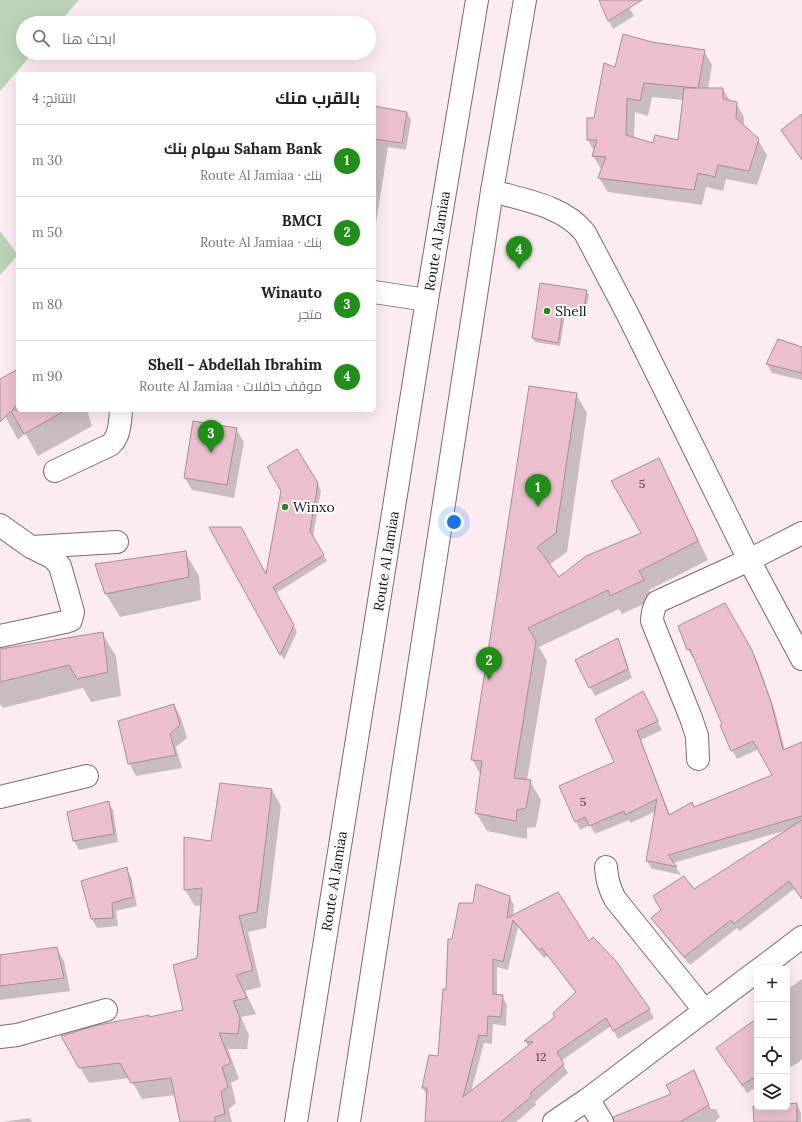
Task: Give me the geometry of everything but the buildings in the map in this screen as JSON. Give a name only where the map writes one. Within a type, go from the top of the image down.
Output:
[{"type":"main road","name":"Route Al Jamiaa","points":[[296,1122],[427,300],[477,0]]},
{"type":"main road","points":[[349,1122],[492,191],[525,0]]},
{"type":"main road","points":[[492,191],[545,206],[579,225],[585,234],[627,313],[749,560],[802,659]]},
{"type":"main road","points":[[376,292],[427,300]]},
{"type":"main road","points":[[55,471],[114,442],[118,435],[121,412]]},
{"type":"main road","points":[[0,525],[31,547],[54,558],[60,566],[73,612],[71,620],[65,622],[0,636]]},
{"type":"main road","points":[[698,759],[697,736],[652,622],[652,612],[657,602],[749,560],[802,533]]},
{"type":"main road","points":[[31,547],[117,542]]},
{"type":"main road","points":[[0,797],[87,776]]},
{"type":"main road","points":[[606,867],[607,881],[615,899],[705,1011]]},
{"type":"main road","points":[[764,966],[802,937]]},
{"type":"main road","points":[[554,1122],[588,1099],[754,973]]},
{"type":"main road","points":[[0,1037],[17,1035],[106,1010]]},
{"type":"main road","points":[[588,1099],[602,1122]]},
{"type":"green space","points":[[0,0],[79,0],[65,16],[16,16],[16,60],[27,60],[0,91]]},
{"type":"green space","points":[[0,231],[16,252],[16,257],[0,275]]},
{"type":"place","name":"Shell - Abdellah Ibrahim","points":[[519,269]]},
{"type":"place","name":"Shell","points":[[547,311]]},
{"type":"place","name":"Winauto","points":[[211,453]]},
{"type":"place","name":"Winxo","points":[[285,507]]},
{"type":"place","name":"Saham Bank سهام بنك","points":[[538,507]]},
{"type":"place","name":"BMCI","points":[[489,680]]}]
